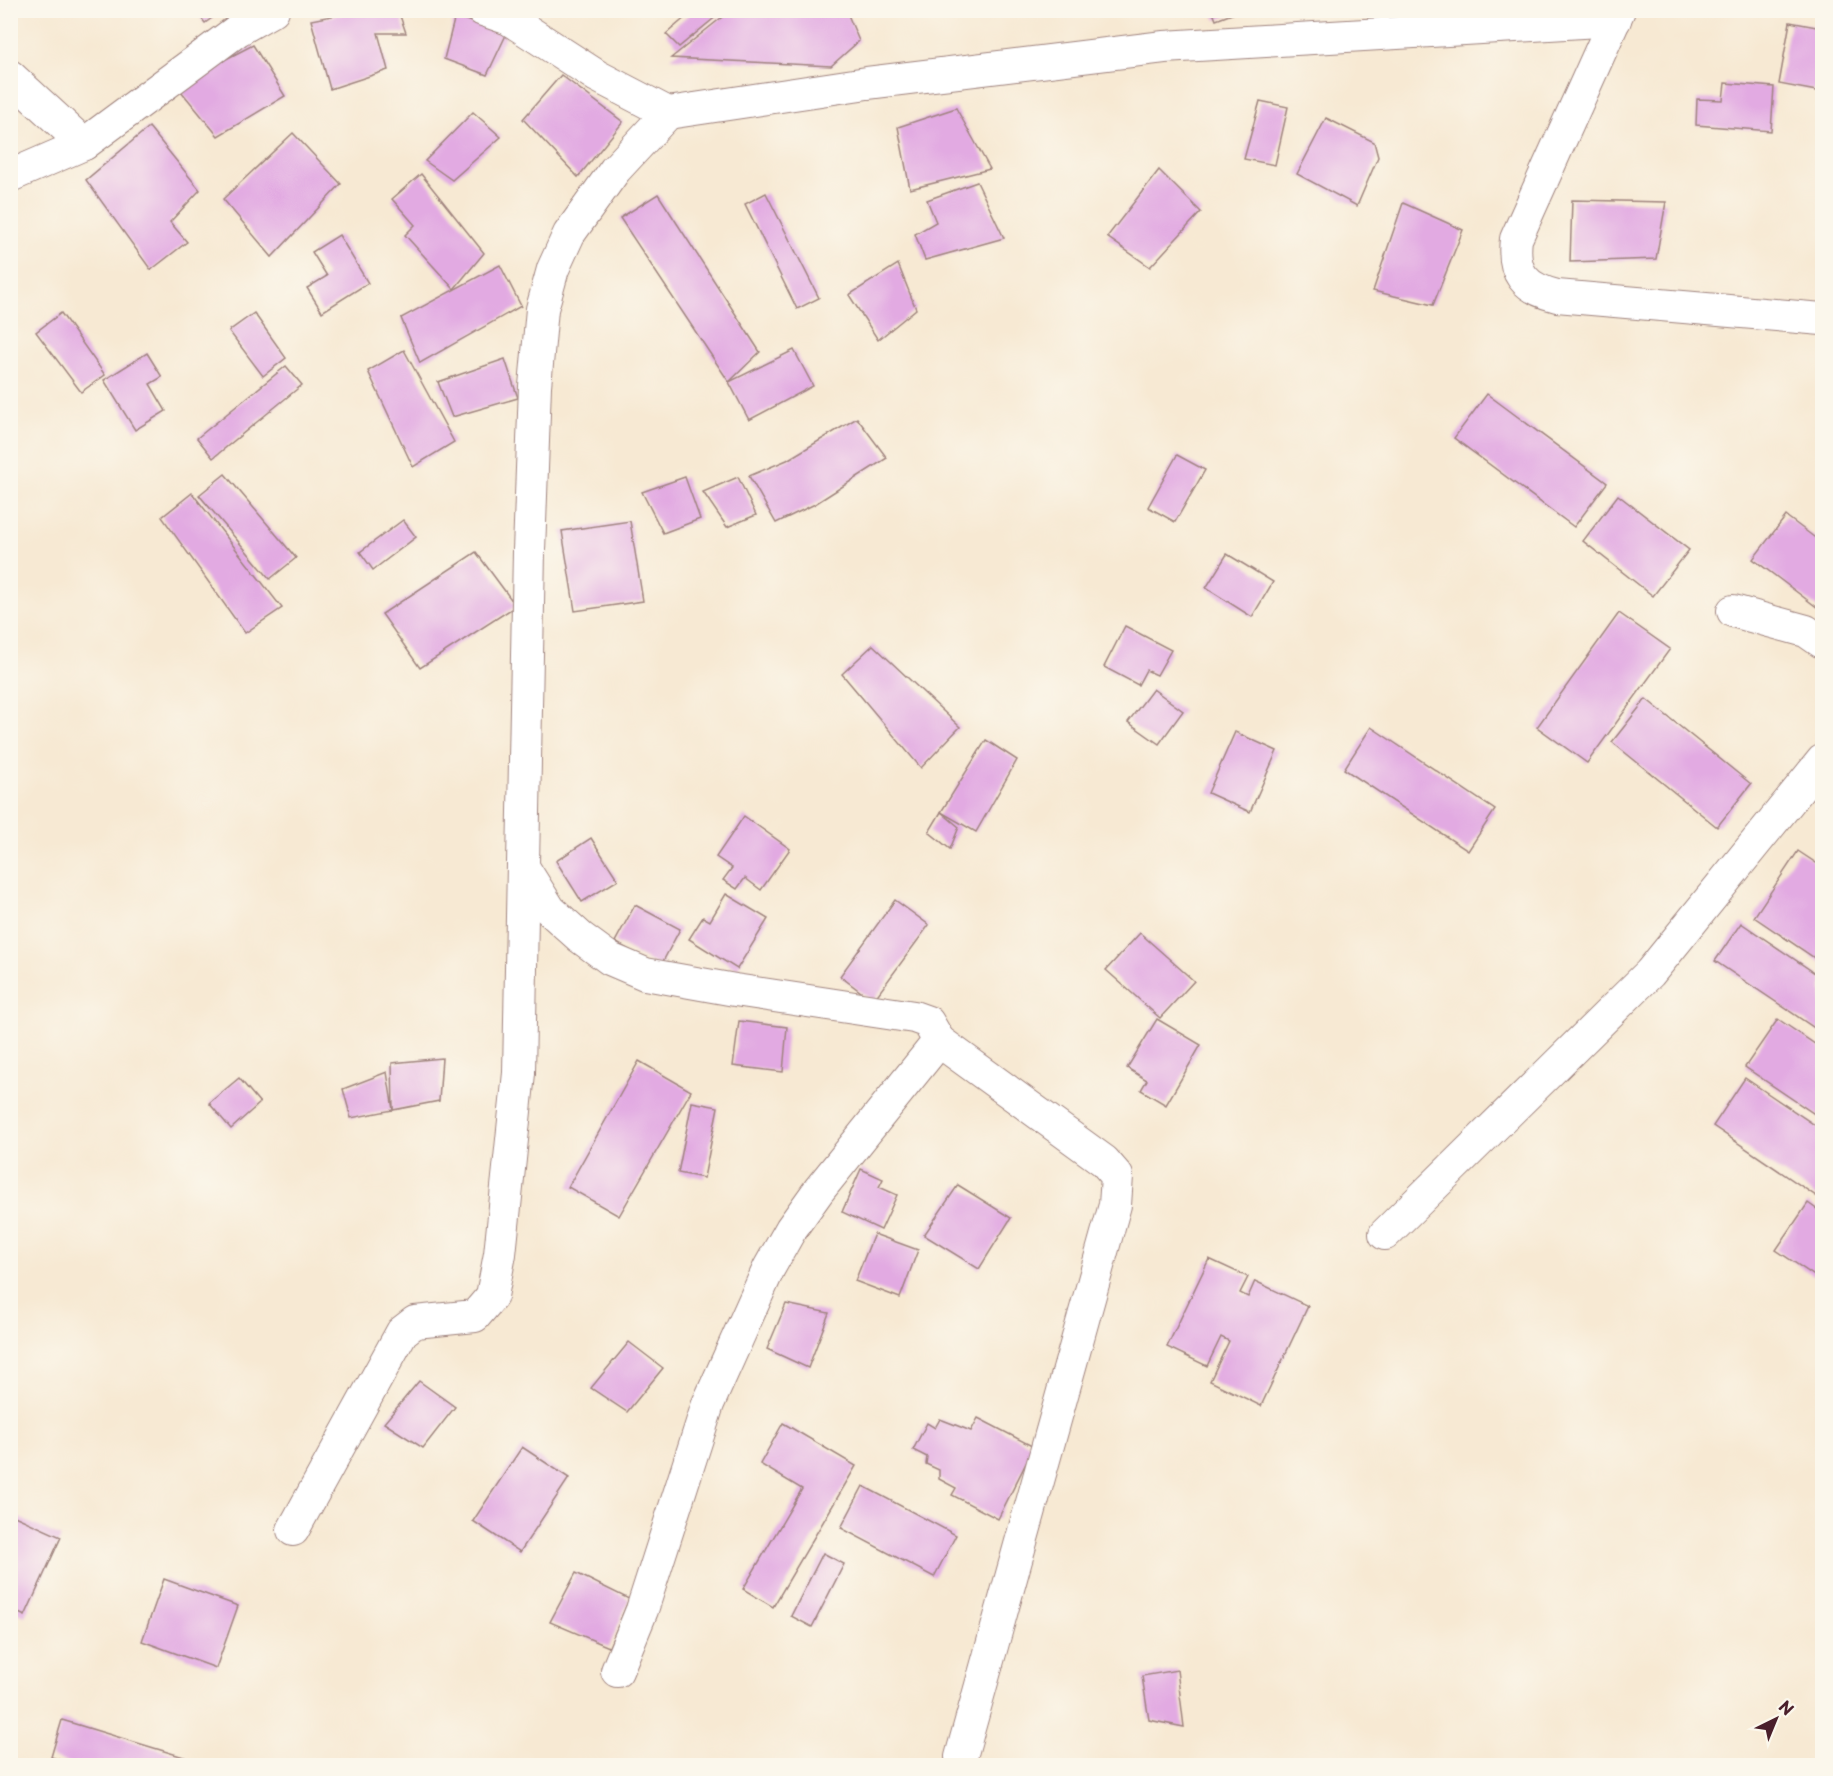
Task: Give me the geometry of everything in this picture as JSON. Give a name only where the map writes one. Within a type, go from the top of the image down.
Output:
[{"type":"street","points":[[10,176],[84,144],[238,30],[273,10]]},
{"type":"street","points":[[483,10],[509,19],[597,76],[668,113],[867,83],[1164,47],[1617,15],[1516,239],[1514,260],[1520,274],[1528,285],[1557,296],[1822,319]]},
{"type":"street","points":[[10,76],[84,144]]},
{"type":"street","points":[[293,1530],[402,1332],[415,1322],[475,1316],[492,1296],[500,1254],[519,1073],[525,870],[529,551],[535,386],[542,309],[553,269],[568,234],[615,170],[668,113]]},
{"type":"street","points":[[1733,611],[1806,631],[1822,642]]},
{"type":"street","points":[[1384,1234],[1650,973],[1822,761]]},
{"type":"street","points":[[525,870],[550,910],[580,937],[610,959],[645,974],[921,1018],[933,1027],[939,1041],[1104,1161],[1117,1176],[1115,1205],[961,1757]]},
{"type":"street","points":[[617,1671],[642,1610],[708,1404],[769,1269],[791,1229],[819,1190],[939,1041]]},
{"type":"building","points":[[195,10],[223,10],[205,23]]},
{"type":"building","points":[[362,10],[398,10],[406,33],[378,33],[388,70],[330,89],[311,20]]},
{"type":"building","points":[[694,10],[724,10],[679,47],[666,34]]},
{"type":"building","points":[[731,10],[846,10],[859,41],[831,66],[671,58]]},
{"type":"building","points":[[1212,10],[1240,10],[1240,11],[1216,20]]},
{"type":"building","points":[[455,16],[506,35],[487,75],[444,59]]},
{"type":"building","points":[[1790,22],[1822,28],[1822,92],[1779,84]]},
{"type":"building","points":[[253,45],[285,96],[218,136],[176,85]]},
{"type":"building","points":[[561,75],[623,122],[578,177],[523,119]]},
{"type":"building","points":[[1725,83],[1774,87],[1771,131],[1696,125],[1697,99],[1723,100]]},
{"type":"building","points":[[1260,101],[1288,107],[1275,165],[1244,159]]},
{"type":"building","points":[[956,108],[990,169],[910,189],[898,127]]},
{"type":"building","points":[[473,112],[501,137],[452,180],[425,161]]},
{"type":"building","points":[[1326,118],[1374,142],[1378,157],[1357,206],[1297,174]]},
{"type":"building","points":[[149,127],[200,190],[170,222],[187,242],[151,270],[86,180]]},
{"type":"building","points":[[293,133],[341,184],[272,257],[223,199]]},
{"type":"building","points":[[1159,170],[1201,212],[1150,267],[1107,237]]},
{"type":"building","points":[[421,174],[484,253],[454,289],[405,235],[415,225],[392,199]]},
{"type":"building","points":[[977,182],[1004,238],[925,260],[915,234],[936,222],[927,200]]},
{"type":"building","points":[[766,193],[819,298],[797,309],[745,204]]},
{"type":"building","points":[[658,194],[760,352],[729,382],[620,218]]},
{"type":"building","points":[[1572,200],[1666,202],[1656,259],[1570,262]]},
{"type":"building","points":[[1403,203],[1463,230],[1433,305],[1373,291]]},
{"type":"building","points":[[339,235],[368,283],[322,312],[307,288],[327,276],[312,252]]},
{"type":"building","points":[[898,264],[916,309],[878,340],[849,295]]},
{"type":"building","points":[[500,265],[521,306],[420,363],[401,318]]},
{"type":"building","points":[[61,313],[105,375],[81,392],[36,332]]},
{"type":"building","points":[[254,313],[286,358],[263,376],[229,331]]},
{"type":"building","points":[[404,350],[454,442],[413,467],[368,371]]},
{"type":"building","points":[[794,350],[813,386],[749,420],[729,382]]},
{"type":"building","points":[[147,353],[162,377],[150,384],[166,411],[135,430],[104,380]]},
{"type":"building","points":[[505,359],[518,398],[452,417],[438,382]]},
{"type":"building","points":[[286,366],[302,385],[213,458],[197,438]]},
{"type":"building","points":[[1487,394],[1607,483],[1574,527],[1454,438]]},
{"type":"building","points":[[857,418],[887,458],[815,504],[776,523],[749,476],[787,460]]},
{"type":"building","points":[[1177,455],[1205,470],[1175,522],[1148,507]]},
{"type":"building","points":[[225,474],[296,558],[270,579],[199,495]]},
{"type":"building","points":[[685,477],[700,519],[663,533],[642,492]]},
{"type":"building","points":[[738,477],[756,515],[727,527],[703,492]]},
{"type":"building","points":[[192,493],[282,608],[245,633],[162,517]]},
{"type":"building","points":[[1618,495],[1689,550],[1653,596],[1583,541]]},
{"type":"building","points":[[1786,516],[1822,543],[1822,611],[1753,559]]},
{"type":"building","points":[[403,520],[416,537],[373,570],[360,552]]},
{"type":"building","points":[[630,521],[643,601],[575,611],[562,531]]},
{"type":"building","points":[[476,552],[516,606],[420,668],[382,614]]},
{"type":"building","points":[[1227,554],[1273,582],[1252,617],[1206,588]]},
{"type":"building","points":[[1619,613],[1670,649],[1587,763],[1537,727]]},
{"type":"building","points":[[1125,626],[1171,650],[1157,675],[1146,670],[1138,685],[1104,667]]},
{"type":"building","points":[[873,645],[960,727],[921,768],[842,674]]},
{"type":"building","points":[[1153,689],[1183,711],[1159,744],[1128,722]]},
{"type":"building","points":[[1646,699],[1751,784],[1717,827],[1612,742]]},
{"type":"building","points":[[1371,727],[1495,810],[1468,851],[1344,769]]},
{"type":"building","points":[[1235,732],[1277,751],[1250,812],[1208,793]]},
{"type":"building","points":[[986,740],[1017,760],[976,832],[941,812]]},
{"type":"building","points":[[941,812],[959,827],[950,849],[929,832]]},
{"type":"building","points":[[744,816],[790,849],[761,890],[745,878],[737,889],[723,880],[732,868],[716,857]]},
{"type":"building","points":[[591,838],[618,880],[582,902],[556,861]]},
{"type":"building","points":[[1798,851],[1822,867],[1822,963],[1754,917]]},
{"type":"building","points":[[726,894],[768,919],[737,969],[689,939],[703,917],[710,921]]},
{"type":"building","points":[[895,900],[929,925],[873,1001],[840,976]]},
{"type":"building","points":[[635,905],[680,929],[660,967],[615,942]]},
{"type":"building","points":[[1741,923],[1822,978],[1822,1033],[1715,961]]},
{"type":"building","points":[[1140,933],[1194,981],[1160,1018],[1106,970]]},
{"type":"building","points":[[1157,1019],[1201,1045],[1166,1105],[1141,1090],[1147,1080],[1127,1068]]},
{"type":"building","points":[[1778,1019],[1822,1049],[1822,1119],[1745,1067]]},
{"type":"building","points":[[739,1021],[787,1027],[783,1072],[733,1066]]},
{"type":"building","points":[[442,1058],[439,1101],[393,1110],[392,1063]]},
{"type":"building","points":[[639,1061],[691,1091],[619,1216],[568,1187]]},
{"type":"building","points":[[387,1072],[393,1110],[351,1118],[343,1089]]},
{"type":"building","points":[[239,1078],[260,1103],[231,1129],[209,1103]]},
{"type":"building","points":[[1745,1078],[1822,1130],[1822,1200],[1713,1126]]},
{"type":"building","points":[[692,1102],[718,1107],[704,1178],[678,1173]]},
{"type":"building","points":[[861,1169],[883,1179],[879,1187],[897,1195],[881,1230],[842,1212]]},
{"type":"building","points":[[958,1185],[1011,1218],[979,1269],[924,1235]]},
{"type":"building","points":[[1808,1203],[1822,1213],[1822,1281],[1776,1250]]},
{"type":"building","points":[[874,1234],[918,1250],[900,1298],[855,1281]]},
{"type":"building","points":[[1209,1259],[1248,1277],[1240,1293],[1248,1297],[1255,1281],[1308,1306],[1261,1406],[1210,1381],[1229,1341],[1221,1337],[1207,1366],[1167,1347]]},
{"type":"building","points":[[786,1304],[829,1313],[808,1368],[767,1349]]},
{"type":"building","points":[[629,1342],[663,1368],[627,1412],[591,1388]]},
{"type":"building","points":[[419,1381],[455,1407],[423,1448],[384,1423]]},
{"type":"building","points":[[978,1418],[1034,1447],[998,1519],[952,1495],[956,1488],[939,1479],[939,1470],[926,1464],[927,1457],[913,1450],[927,1423],[935,1428],[940,1419],[971,1431]]},
{"type":"building","points":[[783,1423],[856,1466],[773,1607],[743,1589],[802,1489],[760,1464]]},
{"type":"building","points":[[522,1447],[569,1478],[520,1552],[473,1521]]},
{"type":"building","points":[[863,1486],[956,1535],[934,1577],[841,1528]]},
{"type":"building","points":[[10,1514],[61,1537],[25,1616],[10,1609]]},
{"type":"building","points":[[823,1553],[844,1564],[812,1627],[791,1616]]},
{"type":"building","points":[[576,1573],[629,1599],[609,1647],[550,1622]]},
{"type":"building","points":[[164,1579],[238,1606],[216,1668],[142,1641]]},
{"type":"building","points":[[1177,1670],[1184,1727],[1149,1720],[1142,1676]]},
{"type":"building","points":[[62,1720],[187,1758],[184,1766],[78,1766],[51,1757]]}]
